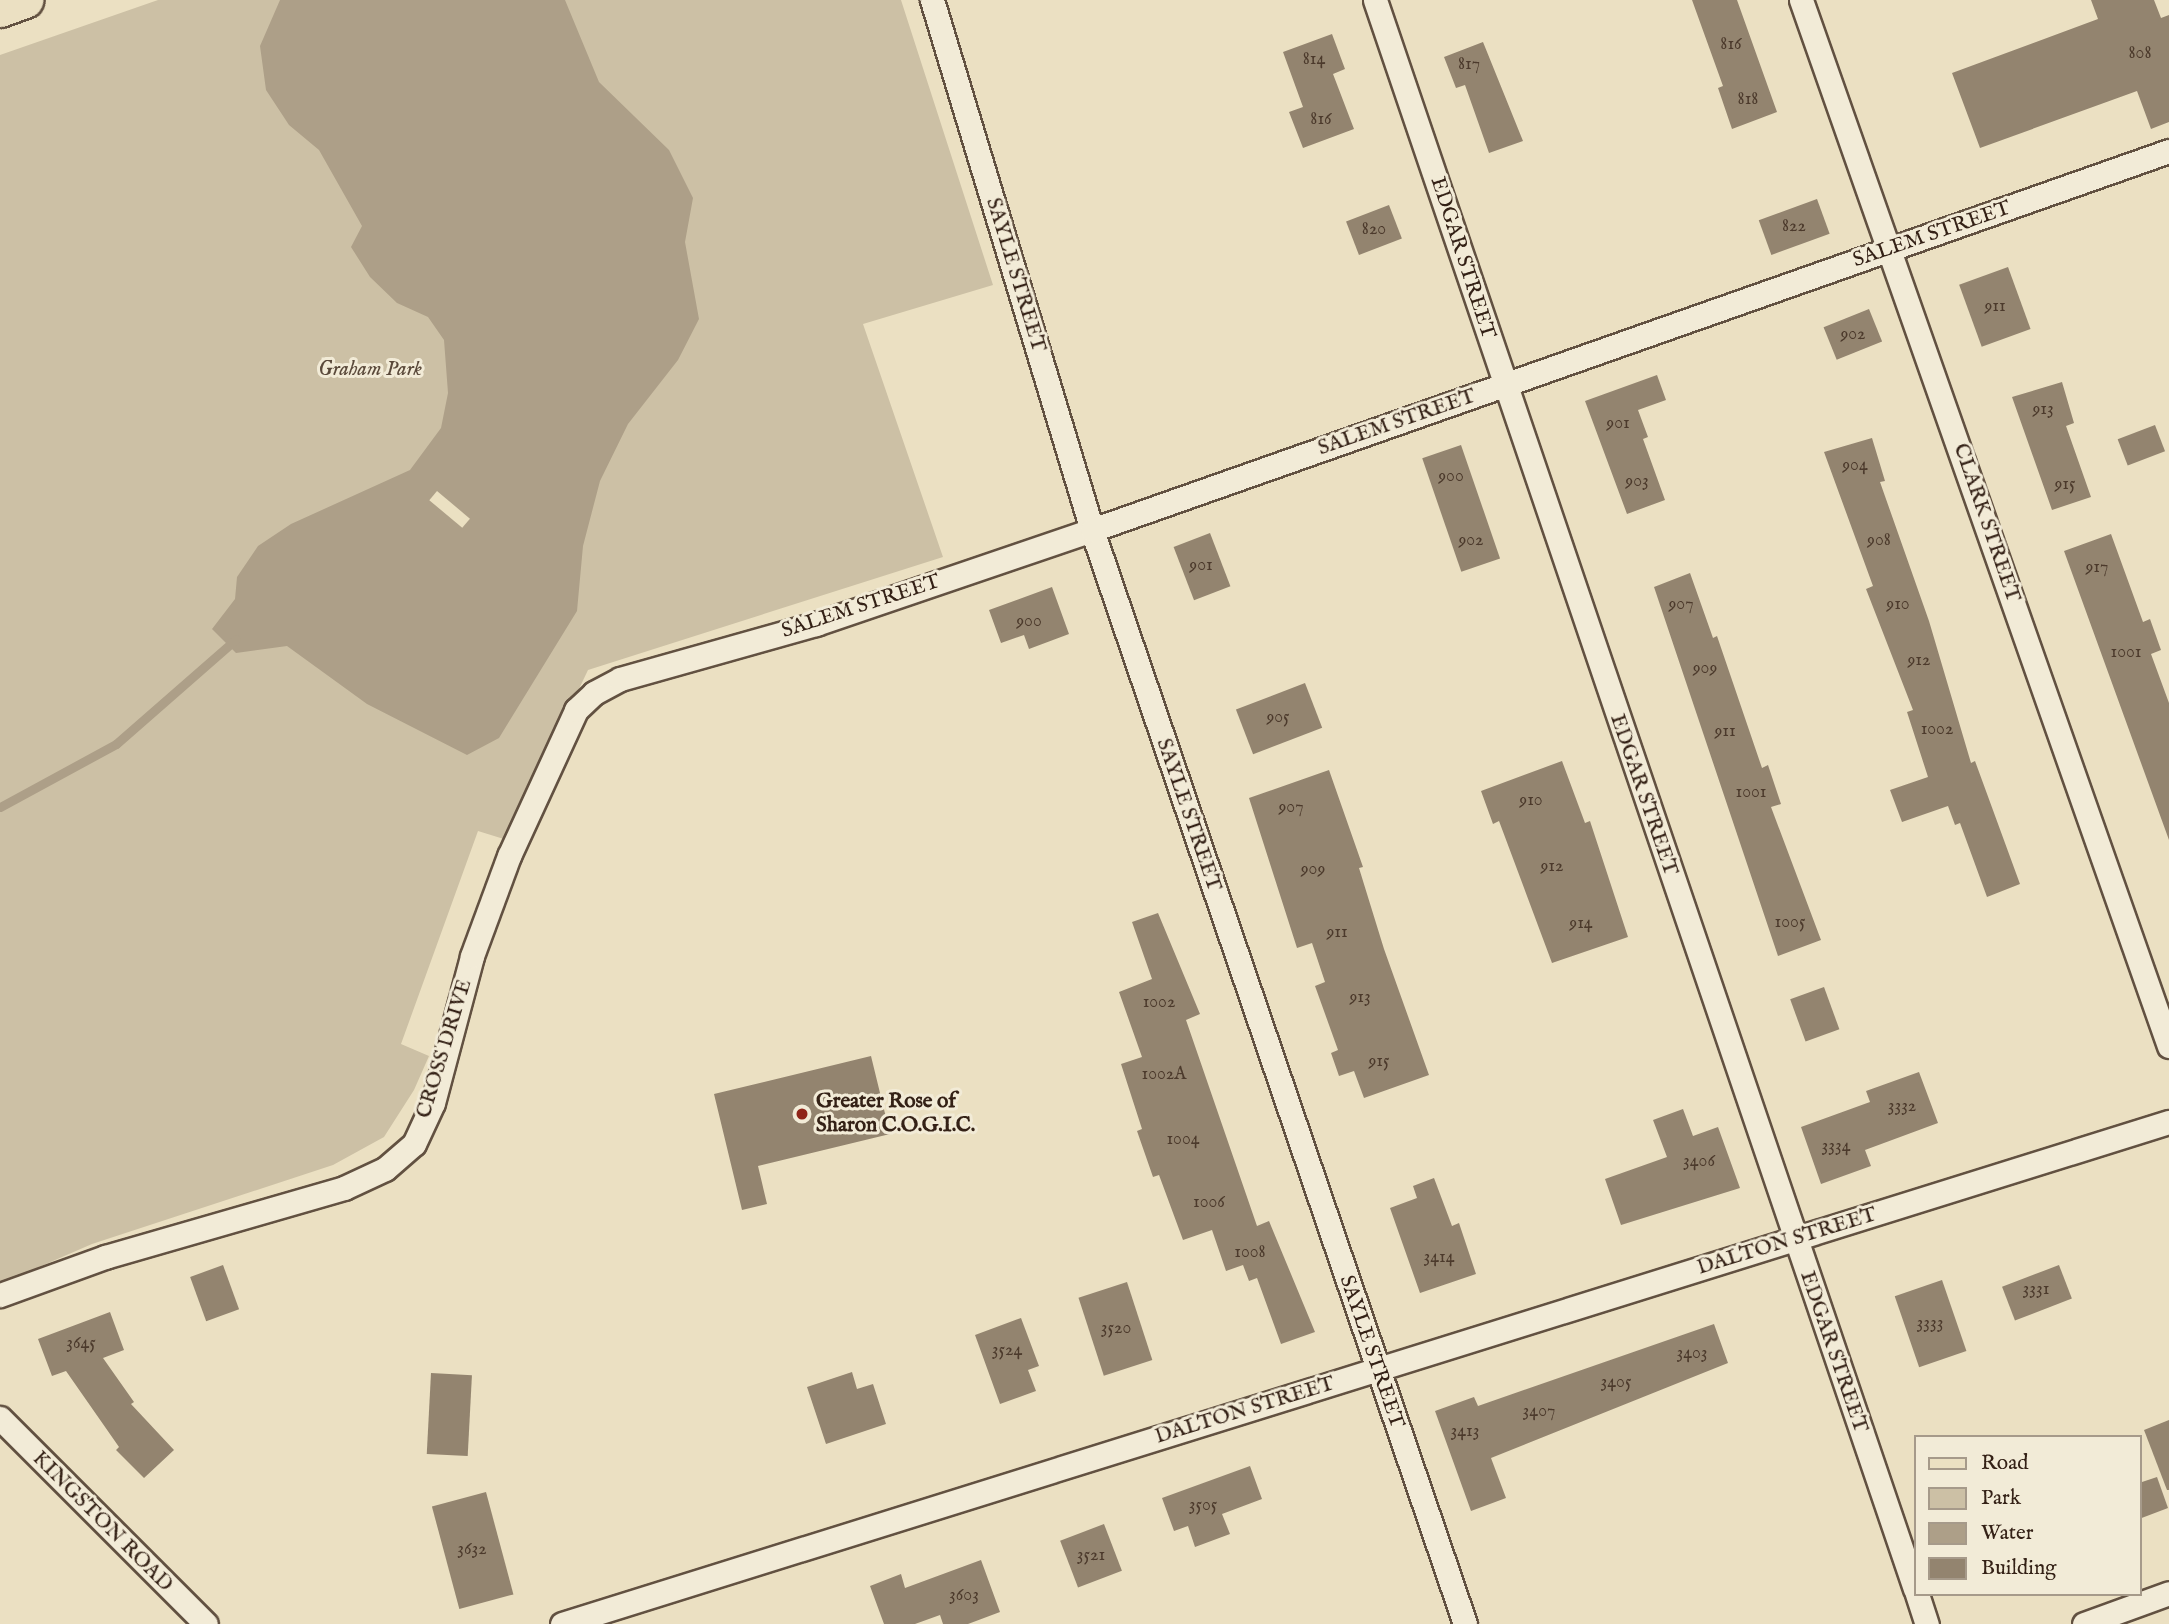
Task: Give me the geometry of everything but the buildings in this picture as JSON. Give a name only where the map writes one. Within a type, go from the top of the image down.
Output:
[{"type":"main road","points":[[0,9],[25,0]]},
{"type":"street","name":"SAYLE STREET","points":[[932,0],[1091,530],[1465,1624]]},
{"type":"street","name":"EDGAR STREET","points":[[1375,0],[1913,1583]]},
{"type":"street","name":"CLARK STREET","points":[[1801,0],[1891,249],[2169,1046]]},
{"type":"street","name":"SALEM STREET","points":[[620,679],[816,624],[1504,386],[2169,151]]},
{"type":"street","name":"CROSS DRIVE","points":[[0,1295],[105,1257],[344,1188],[384,1169],[414,1144],[433,1103],[472,956],[509,856],[576,710],[594,693],[620,679]]},
{"type":"street","name":"DALTON STREET","points":[[562,1624],[2169,1122]]},
{"type":"street","name":"KINGSTON ROAD","points":[[0,1418],[206,1624]]},
{"type":"street","points":[[2084,1624],[2169,1593]]},
{"type":"street","points":[[1918,1596],[1927,1624]]},
{"type":"green space","name":"Graham Park","points":[[158,0],[901,0],[993,285],[863,324],[943,557],[588,670],[507,840],[478,831],[401,1044],[429,1056],[414,1090],[384,1137],[333,1165],[92,1244],[0,1284],[0,55]]},
{"type":"water","points":[[280,0],[565,0],[599,82],[669,150],[693,198],[685,242],[699,319],[678,360],[628,424],[600,481],[583,546],[577,611],[499,738],[467,755],[367,704],[287,646],[236,653],[212,629],[235,599],[237,577],[258,546],[291,524],[410,470],[441,428],[448,393],[444,340],[428,317],[397,303],[370,277],[351,247],[362,226],[319,150],[289,125],[266,90],[260,46]]},
{"type":"pier","points":[[437,491],[470,519],[462,528],[429,500]]},
{"type":"waterway","points":[[0,807],[116,744],[236,639]]},
{"type":"place","name":"Greater Rose of Sharon C.O.G.I.C.","points":[[802,1114]]}]
